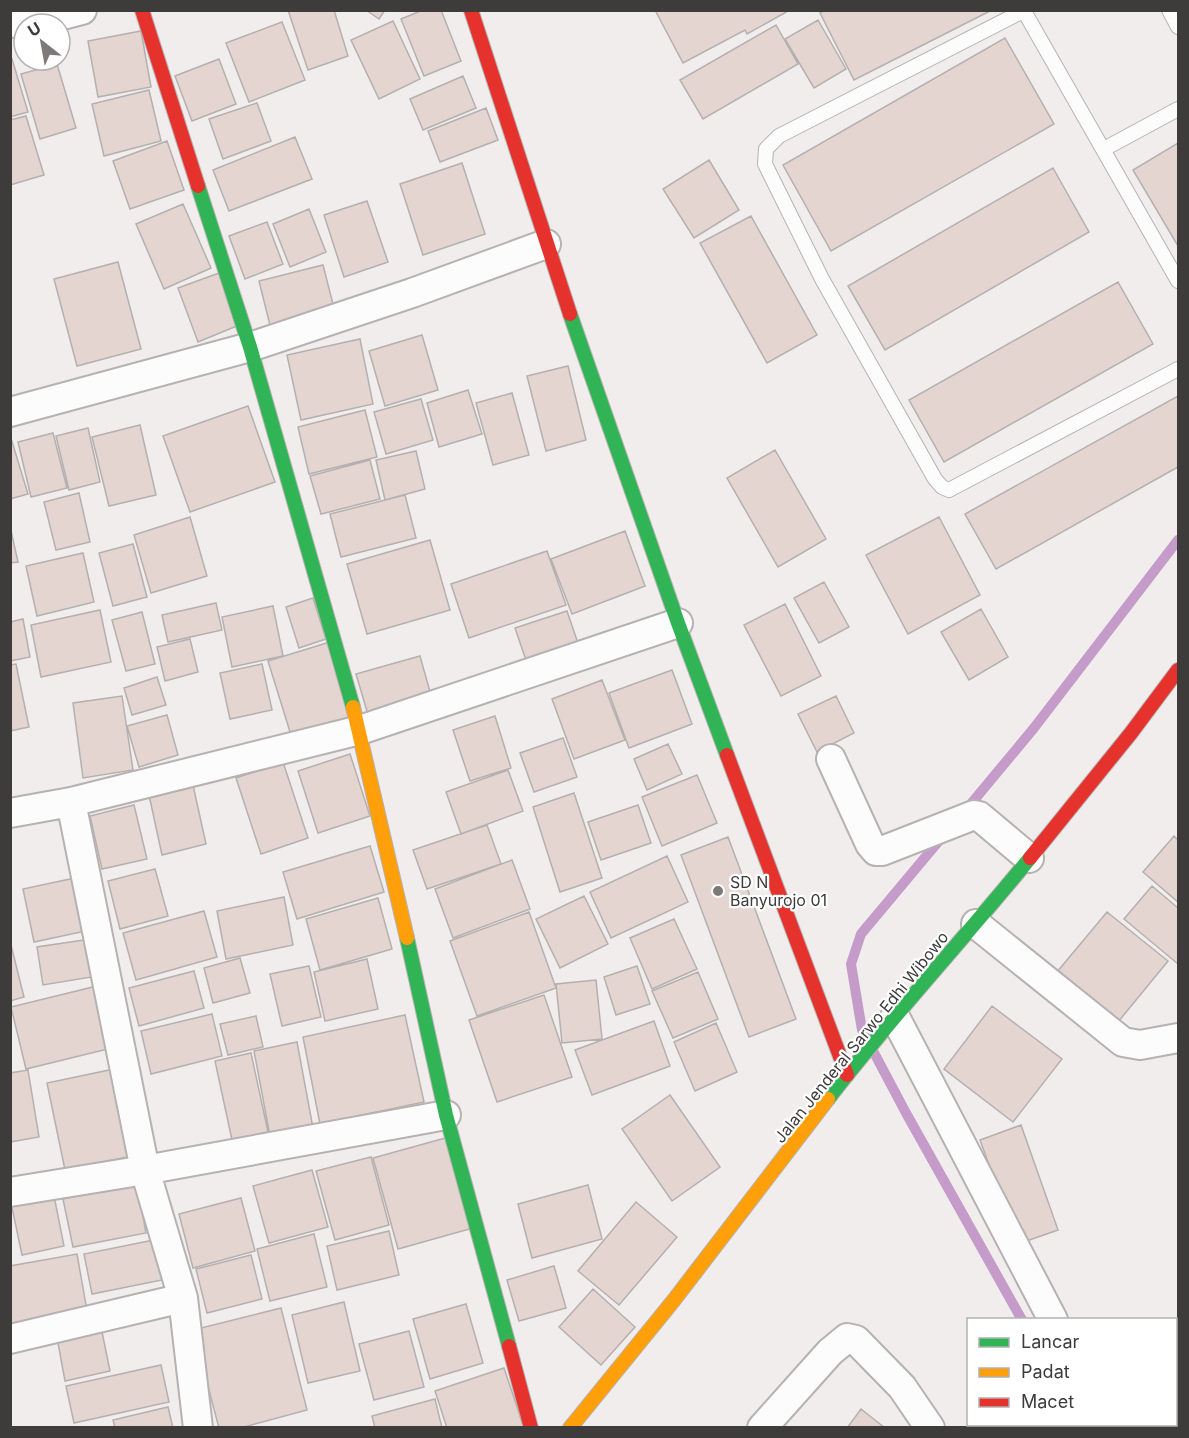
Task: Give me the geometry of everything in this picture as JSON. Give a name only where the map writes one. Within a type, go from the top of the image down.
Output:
[{"type":"street","points":[[10,23],[82,10]]},
{"type":"street","points":[[142,10],[250,347],[360,730],[446,1115],[531,1428]]},
{"type":"street","points":[[471,10],[546,244],[678,623],[851,1071]]},
{"type":"street","points":[[10,412],[250,347],[412,293],[546,244]]},
{"type":"street","points":[[10,813],[71,802],[360,730],[678,623]]},
{"type":"street","name":"Jalan Jenderal Sarwo Edhi Wibowo","points":[[570,1428],[674,1300],[851,1071],[976,924],[1131,733],[1179,670]]},
{"type":"street","points":[[831,759],[870,844],[876,851],[882,851],[974,815],[979,816],[1029,858]]},
{"type":"street","points":[[71,802],[145,1170],[183,1298],[198,1428]]},
{"type":"street","points":[[976,924],[1123,1042],[1140,1045],[1179,1038]]},
{"type":"street","points":[[895,1017],[1052,1318]]},
{"type":"street","points":[[10,1192],[145,1170],[446,1115]]},
{"type":"street","points":[[10,1339],[183,1298]]},
{"type":"street","points":[[762,1428],[830,1352],[847,1338],[856,1340],[902,1387],[930,1428]]},
{"type":"lane","points":[[1169,10],[1179,27]]},
{"type":"lane","points":[[1179,281],[1025,11],[778,136],[766,149],[765,164],[822,279],[935,479],[942,487],[949,490],[1179,369]]},
{"type":"lane","points":[[1104,149],[1179,109]]},
{"type":"building","points":[[288,10],[334,10],[348,56],[308,70]]},
{"type":"building","points":[[366,10],[385,10],[379,19]]},
{"type":"building","points":[[423,10],[441,10],[461,61],[424,76],[401,19]]},
{"type":"building","points":[[655,10],[790,10],[747,34],[745,30],[683,63]]},
{"type":"building","points":[[825,10],[992,10],[854,80],[820,13]]},
{"type":"building","points":[[818,20],[846,69],[814,88],[785,39]]},
{"type":"building","points":[[393,21],[420,79],[379,99],[351,40]]},
{"type":"building","points":[[282,22],[305,80],[249,102],[226,43]]},
{"type":"building","points":[[776,25],[798,64],[703,119],[680,80]]},
{"type":"building","points":[[141,31],[151,87],[98,97],[88,41]]},
{"type":"building","points":[[1005,38],[1054,124],[831,251],[783,165]]},
{"type":"building","points":[[12,59],[12,72],[16,72],[28,112],[10,117],[10,60]]},
{"type":"building","points":[[219,59],[236,104],[192,121],[175,76]]},
{"type":"building","points":[[59,72],[76,128],[40,139],[21,74]]},
{"type":"building","points":[[463,76],[476,108],[423,130],[410,99]]},
{"type":"building","points":[[149,90],[161,141],[104,156],[92,104]]},
{"type":"building","points":[[257,103],[271,141],[223,159],[209,119]]},
{"type":"building","points":[[486,108],[498,140],[440,162],[428,131]]},
{"type":"building","points":[[26,116],[44,175],[10,185],[10,120]]},
{"type":"building","points":[[295,137],[312,179],[229,211],[213,170]]},
{"type":"building","points":[[167,141],[184,190],[130,209],[113,161]]},
{"type":"building","points":[[1178,143],[1178,246],[1133,170]]},
{"type":"building","points":[[709,160],[739,210],[694,238],[663,189]]},
{"type":"building","points":[[462,163],[485,234],[423,255],[400,184]]},
{"type":"building","points":[[1053,168],[1089,232],[885,350],[848,286]]},
{"type":"building","points":[[367,201],[388,262],[344,277],[324,215]]},
{"type":"building","points":[[183,204],[211,268],[164,289],[136,224]]},
{"type":"building","points":[[309,209],[326,252],[290,267],[273,224]]},
{"type":"building","points":[[751,216],[817,335],[767,363],[700,243]]},
{"type":"building","points":[[267,222],[283,264],[245,279],[229,236]]},
{"type":"building","points":[[118,262],[141,349],[77,366],[54,279]]},
{"type":"building","points":[[323,265],[336,316],[272,333],[259,281]]},
{"type":"building","points":[[219,273],[239,325],[198,342],[178,288]]},
{"type":"building","points":[[1118,282],[1153,344],[944,462],[909,400]]},
{"type":"building","points":[[422,335],[438,390],[385,406],[369,351]]},
{"type":"building","points":[[360,339],[373,404],[301,420],[287,355]]},
{"type":"building","points":[[568,366],[586,440],[546,451],[527,376]]},
{"type":"building","points":[[468,390],[482,434],[439,447],[427,403]]},
{"type":"building","points":[[512,393],[529,455],[493,465],[476,403]]},
{"type":"building","points":[[1178,396],[1178,467],[996,569],[965,514]]},
{"type":"building","points":[[421,399],[433,440],[386,454],[374,412]]},
{"type":"building","points":[[248,406],[275,482],[190,512],[163,436]]},
{"type":"building","points":[[365,410],[377,457],[309,474],[298,427]]},
{"type":"building","points":[[140,425],[156,495],[109,506],[92,437]]},
{"type":"building","points":[[88,428],[100,482],[69,490],[56,436]]},
{"type":"building","points":[[53,433],[67,488],[31,497],[18,442]]},
{"type":"building","points":[[10,435],[28,494],[10,499]]},
{"type":"building","points":[[775,450],[826,539],[778,567],[727,478]]},
{"type":"building","points":[[416,451],[425,489],[385,500],[376,460]]},
{"type":"building","points":[[370,460],[380,499],[321,514],[310,476]]},
{"type":"building","points":[[79,493],[90,542],[56,550],[44,502]]},
{"type":"building","points":[[405,495],[416,538],[341,557],[330,514]]},
{"type":"building","points":[[190,517],[207,576],[151,593],[134,535]]},
{"type":"building","points":[[939,517],[980,595],[908,634],[866,555]]},
{"type":"building","points":[[10,526],[18,562],[10,563]]},
{"type":"building","points":[[625,531],[645,586],[572,614],[551,559]]},
{"type":"building","points":[[430,540],[450,610],[367,634],[347,564]]},
{"type":"building","points":[[133,544],[147,597],[113,606],[99,553]]},
{"type":"building","points":[[547,551],[566,605],[469,638],[451,584]]},
{"type":"building","points":[[83,553],[94,602],[37,616],[26,566]]},
{"type":"building","points":[[824,582],[849,627],[819,643],[794,598]]},
{"type":"building","points":[[313,598],[326,639],[299,648],[286,607]]},
{"type":"building","points":[[216,603],[222,630],[168,642],[162,615]]},
{"type":"building","points":[[785,604],[821,676],[781,696],[744,625]]},
{"type":"building","points":[[273,606],[283,656],[232,667],[222,617]]},
{"type":"building","points":[[981,609],[1008,657],[969,680],[941,632]]},
{"type":"building","points":[[100,610],[111,662],[41,677],[31,625]]},
{"type":"building","points":[[567,611],[582,655],[530,672],[515,628]]},
{"type":"building","points":[[142,612],[155,664],[126,671],[112,620]]},
{"type":"building","points":[[23,619],[30,657],[10,661],[10,622]]},
{"type":"building","points":[[190,639],[198,672],[165,681],[157,647]]},
{"type":"building","points":[[330,642],[353,716],[291,735],[268,661]]},
{"type":"building","points":[[420,656],[432,699],[369,718],[356,674]]},
{"type":"building","points":[[16,664],[29,727],[10,731],[10,665]]},
{"type":"building","points":[[262,664],[272,710],[230,719],[220,673]]},
{"type":"building","points":[[672,670],[692,724],[629,748],[609,693]]},
{"type":"building","points":[[157,677],[166,705],[132,715],[124,688]]},
{"type":"building","points":[[602,680],[625,740],[574,759],[552,699]]},
{"type":"building","points":[[122,696],[133,770],[83,778],[73,703]]},
{"type":"building","points":[[836,696],[854,733],[817,752],[798,714]]},
{"type":"building","points":[[167,715],[178,755],[139,767],[127,726]]},
{"type":"building","points":[[495,716],[511,768],[470,781],[453,730]]},
{"type":"building","points":[[563,738],[577,777],[534,792],[520,753]]},
{"type":"building","points":[[668,744],[682,774],[647,790],[634,759]]},
{"type":"building","points":[[350,754],[370,816],[318,833],[298,771]]},
{"type":"building","points":[[283,762],[308,838],[261,854],[236,778]]},
{"type":"building","points":[[508,770],[523,811],[461,834],[446,792]]},
{"type":"building","points":[[697,775],[717,823],[662,846],[642,797]]},
{"type":"building","points":[[193,785],[206,844],[162,855],[149,795]]},
{"type":"building","points":[[574,793],[602,878],[560,892],[533,807]]},
{"type":"building","points":[[134,805],[147,859],[102,869],[90,816]]},
{"type":"building","points":[[638,805],[651,843],[601,860],[588,822]]},
{"type":"building","points":[[487,825],[501,864],[427,889],[413,850]]},
{"type":"building","points":[[1174,836],[1178,840],[1178,902],[1143,872]]},
{"type":"building","points":[[728,837],[796,1019],[749,1037],[681,855]]},
{"type":"building","points":[[370,846],[384,892],[297,919],[283,872]]},
{"type":"building","points":[[667,856],[688,902],[611,938],[590,892]]},
{"type":"building","points":[[512,860],[530,909],[453,938],[435,889]]},
{"type":"building","points":[[155,869],[168,916],[120,929],[108,881]]},
{"type":"building","points":[[84,876],[95,929],[34,942],[23,889]]},
{"type":"building","points":[[1152,886],[1178,908],[1178,964],[1124,919]]},
{"type":"building","points":[[584,896],[608,944],[560,968],[536,919]]},
{"type":"building","points":[[284,897],[293,945],[226,959],[217,911]]},
{"type":"building","points":[[378,898],[392,949],[320,970],[306,919]]},
{"type":"building","points":[[204,911],[217,957],[136,980],[123,933]]},
{"type":"building","points":[[529,912],[556,988],[477,1016],[450,941]]},
{"type":"building","points":[[1107,912],[1168,961],[1118,1022],[1057,972]]},
{"type":"building","points":[[674,919],[697,969],[652,989],[630,938]]},
{"type":"building","points":[[97,938],[104,975],[43,985],[37,947]]},
{"type":"building","points":[[10,941],[24,997],[10,1001]]},
{"type":"building","points":[[240,958],[250,993],[213,1003],[204,968]]},
{"type":"building","points":[[367,959],[378,1009],[325,1021],[314,972]]},
{"type":"building","points":[[309,966],[321,1017],[282,1026],[270,974]]},
{"type":"building","points":[[637,966],[650,1004],[616,1015],[604,977]]},
{"type":"building","points":[[194,971],[204,1008],[139,1026],[129,988]]},
{"type":"building","points":[[698,972],[718,1019],[673,1038],[652,991]]},
{"type":"building","points":[[596,980],[602,1039],[562,1043],[556,984]]},
{"type":"building","points":[[97,986],[112,1048],[26,1069],[11,1007]]},
{"type":"building","points":[[544,995],[572,1077],[497,1102],[469,1020]]},
{"type":"building","points":[[992,1006],[1062,1059],[1013,1122],[944,1069]]},
{"type":"building","points":[[212,1014],[222,1056],[151,1074],[141,1031]]},
{"type":"building","points":[[405,1015],[424,1102],[320,1124],[303,1037]]},
{"type":"building","points":[[256,1016],[263,1047],[228,1055],[220,1024]]},
{"type":"building","points":[[654,1021],[670,1066],[592,1095],[575,1050]]},
{"type":"building","points":[[716,1023],[737,1072],[695,1091],[674,1042]]},
{"type":"building","points":[[297,1042],[313,1128],[270,1136],[254,1051]]},
{"type":"building","points":[[251,1053],[268,1132],[232,1140],[215,1061]]},
{"type":"building","points":[[114,1069],[132,1156],[65,1170],[47,1083]]},
{"type":"building","points":[[28,1070],[39,1137],[10,1142],[10,1073]]},
{"type":"building","points":[[670,1095],[720,1167],[672,1201],[622,1129]]},
{"type":"building","points":[[1021,1125],[1058,1230],[1018,1244],[980,1140]]},
{"type":"building","points":[[449,1137],[473,1228],[398,1249],[373,1158]]},
{"type":"building","points":[[371,1157],[389,1225],[335,1240],[316,1171]]},
{"type":"building","points":[[312,1170],[328,1227],[269,1243],[253,1186]]},
{"type":"building","points":[[137,1184],[146,1233],[73,1247],[63,1199]]},
{"type":"building","points":[[588,1185],[602,1239],[532,1258],[518,1204]]},
{"type":"building","points":[[52,1186],[64,1246],[22,1255],[10,1198]]},
{"type":"building","points":[[241,1198],[255,1251],[193,1268],[179,1214]]},
{"type":"building","points":[[636,1202],[677,1237],[619,1305],[578,1271]]},
{"type":"building","points":[[389,1231],[399,1275],[337,1290],[327,1246]]},
{"type":"building","points":[[314,1234],[327,1287],[270,1301],[257,1249]]},
{"type":"building","points":[[159,1239],[167,1279],[92,1294],[84,1254]]},
{"type":"building","points":[[77,1254],[88,1316],[10,1326],[10,1266]]},
{"type":"building","points":[[251,1255],[262,1299],[207,1313],[196,1269]]},
{"type":"building","points":[[554,1266],[566,1308],[519,1321],[507,1280]]},
{"type":"building","points":[[593,1289],[635,1327],[601,1365],[559,1327]]},
{"type":"building","points":[[344,1302],[360,1371],[308,1383],[292,1315]]},
{"type":"building","points":[[466,1304],[483,1363],[430,1379],[413,1319]]},
{"type":"building","points":[[281,1308],[307,1410],[240,1428],[219,1428],[193,1330]]},
{"type":"building","points":[[100,1322],[110,1371],[65,1381],[56,1332]]},
{"type":"building","points":[[409,1331],[424,1387],[374,1400],[359,1344]]},
{"type":"building","points":[[161,1365],[169,1402],[74,1423],[66,1386]]},
{"type":"building","points":[[504,1368],[524,1428],[447,1428],[435,1391]]},
{"type":"building","points":[[435,1399],[442,1428],[375,1428],[372,1416]]},
{"type":"building","points":[[168,1407],[173,1428],[115,1428],[113,1420]]},
{"type":"building","points":[[861,1409],[885,1428],[847,1428]]},
{"type":"waterway","points":[[965,811],[1034,728],[1178,540]]},
{"type":"waterway","points":[[943,836],[861,934],[851,964],[862,1030],[1021,1318]]},
{"type":"traffic: fast","points":[[198,186],[250,347],[353,707]]},
{"type":"traffic: fast","points":[[570,314],[678,623],[727,755]]},
{"type":"traffic: fast","points":[[828,1099],[1030,858]]},
{"type":"traffic: fast","points":[[407,938],[446,1115],[509,1346]]},
{"type":"traffic: slow","points":[[353,707],[407,938]]},
{"type":"traffic: slow","points":[[570,1428],[674,1300],[828,1099]]},
{"type":"traffic: jam","points":[[142,10],[198,186]]},
{"type":"traffic: jam","points":[[471,10],[570,314]]},
{"type":"traffic: jam","points":[[1030,858],[1131,733],[1178,670]]},
{"type":"traffic: jam","points":[[727,755],[847,1075]]},
{"type":"traffic: jam","points":[[509,1346],[531,1428]]},
{"type":"place","name":"SD N Banyurojo 01","points":[[718,891]]}]
